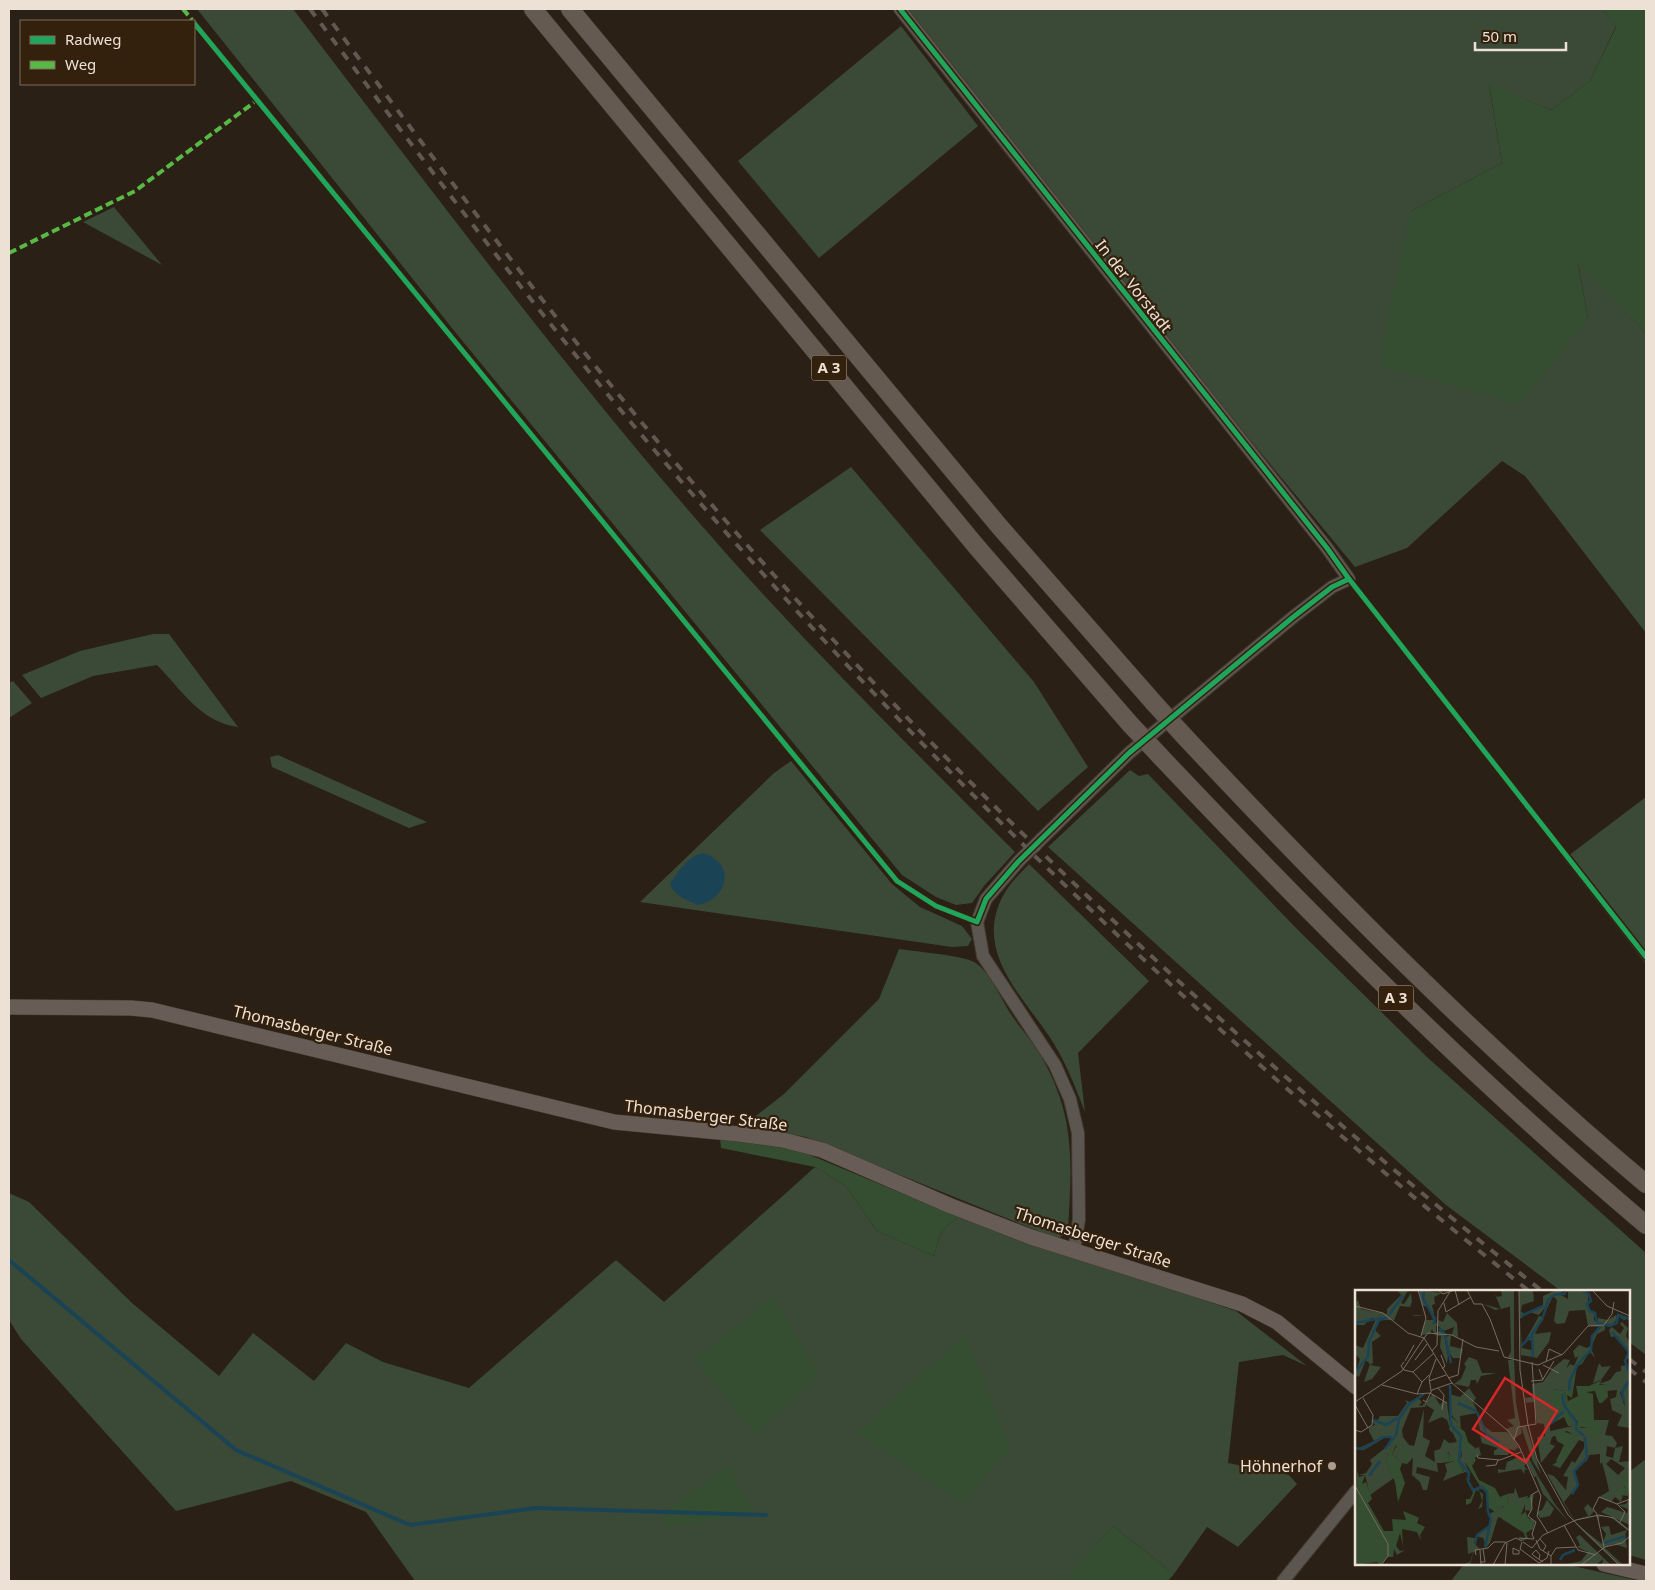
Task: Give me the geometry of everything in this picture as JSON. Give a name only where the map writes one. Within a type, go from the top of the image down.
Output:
[{"type":"highway","name":"A 3","points":[[533,9],[976,546],[1130,724],[1364,966],[1472,1071],[1646,1225]]},
{"type":"highway","name":"A 3","points":[[570,9],[999,526],[1185,737],[1281,840],[1384,944],[1493,1048],[1646,1184]]},
{"type":"main road","name":"Thomasberger Straße","points":[[9,1008],[152,1010],[614,1122],[783,1140],[822,1150],[951,1206],[1031,1237],[1242,1304],[1277,1322],[1355,1386]]},
{"type":"main road","points":[[1608,1565],[1646,1574]]},
{"type":"street","name":"In der Vorstadt","points":[[900,9],[1328,548],[1349,579],[1332,587],[1292,618],[1129,753],[1018,862],[986,900],[978,922],[983,956],[1055,1066],[1070,1099],[1078,1132],[1079,1219],[1074,1251]]},
{"type":"street","points":[[1283,1581],[1355,1492]]},
{"type":"green space","points":[[197,9],[293,9],[544,335],[702,526],[816,651],[1015,852],[984,886],[972,903],[956,905],[936,897],[902,875],[460,338]]},
{"type":"green space","points":[[906,9],[1603,9],[1616,26],[1590,81],[1551,110],[1489,85],[1502,163],[1411,211],[1588,318],[1578,263],[1646,333],[1646,633],[1525,476],[1502,461],[1407,548],[1355,567],[1200,379]]},
{"type":"green space","points":[[1603,9],[1646,9],[1646,333],[1578,264],[1588,318],[1519,404],[1379,365],[1411,211],[1502,163],[1489,84],[1551,110],[1590,81],[1616,27]]},
{"type":"green space","points":[[901,26],[978,126],[819,258],[738,161]]},
{"type":"green space","points":[[114,207],[162,265],[83,222]]},
{"type":"green space","points":[[851,467],[1034,682],[1088,767],[1038,811],[760,530]]},
{"type":"green space","points":[[153,634],[169,634],[238,727],[213,719],[202,712],[157,665],[93,676],[41,698],[22,675],[80,651]]},
{"type":"green space","points":[[13,681],[32,703],[9,718],[9,683]]},
{"type":"green space","points":[[278,755],[427,822],[409,828],[272,767],[270,757]]},
{"type":"green space","points":[[791,761],[892,884],[920,907],[962,926],[972,939],[968,946],[952,947],[640,902],[774,773]]},
{"type":"green space","points":[[1130,770],[1139,776],[1148,774],[1296,928],[1427,1057],[1646,1253],[1646,1355],[1630,1343],[1630,1290],[1560,1290],[1446,1205],[1048,847]]},
{"type":"green space","points":[[1646,797],[1646,964],[1564,859]]},
{"type":"green space","points":[[1029,864],[1149,981],[1078,1053],[1085,1112],[1060,1054],[1014,987],[1004,970],[997,952],[994,934],[996,914],[1006,890]]},
{"type":"green space","points":[[899,949],[950,956],[969,960],[980,966],[1014,1019],[1038,1051],[1059,1096],[1069,1138],[1068,1231],[1058,1239],[806,1137],[743,1126],[784,1094],[879,999]]},
{"type":"green space","points":[[720,1139],[798,1150],[959,1217],[941,1231],[934,1256],[877,1231],[845,1185],[815,1167],[721,1148]]},
{"type":"green space","points":[[815,1167],[845,1185],[877,1231],[934,1256],[941,1231],[959,1217],[1236,1311],[1307,1366],[1283,1355],[1239,1362],[1228,1463],[1289,1475],[1297,1484],[1238,1547],[1207,1527],[1174,1574],[1113,1526],[1070,1574],[1077,1581],[415,1581],[366,1512],[291,1481],[176,1511],[21,1339],[9,1320],[9,1193],[29,1202],[132,1303],[219,1376],[253,1333],[314,1381],[346,1343],[383,1362],[469,1388],[616,1260],[664,1302]]},
{"type":"green space","points":[[773,1297],[818,1374],[755,1435],[697,1359]]},
{"type":"green space","points":[[965,1335],[1009,1447],[962,1503],[858,1433]]},
{"type":"green space","points":[[1646,1459],[1646,1560],[1630,1555],[1630,1471]]},
{"type":"green space","points":[[728,1466],[753,1513],[668,1527],[663,1514]]},
{"type":"green space","points":[[1113,1526],[1174,1574],[1168,1581],[1077,1581],[1069,1574]]},
{"type":"green space","points":[[1463,1565],[1569,1565],[1639,1581],[1451,1581]]},
{"type":"water","points":[[703,853],[714,858],[720,864],[724,872],[724,881],[722,889],[716,896],[698,905],[678,895],[670,884],[688,861]]},
{"type":"waterway","points":[[9,1260],[236,1450],[410,1525],[536,1508],[766,1515]]},
{"type":"railway","points":[[310,9],[479,233],[566,344],[656,452],[756,566],[859,677],[964,786],[1072,892],[1183,996],[1411,1195],[1528,1290]]},
{"type":"railway","points":[[322,9],[536,292],[610,384],[715,509],[824,630],[936,748],[1052,862],[1171,974],[1292,1082],[1416,1188],[1541,1290]]},
{"type":"railway","points":[[1630,1360],[1646,1372]]},
{"type":"railway","points":[[1630,1370],[1646,1382]]},
{"type":"marked path","points":[[183,9],[192,20]]},
{"type":"marked path","points":[[9,253],[135,191],[256,101]]},
{"type":"cycle path","points":[[900,9],[1327,548],[1349,579],[1646,957]]},
{"type":"cycle path","points":[[195,24],[897,881],[936,906],[977,922],[986,899],[1018,862],[1129,753],[1292,618],[1332,587],[1349,579]]},
{"type":"place","name":"Höhnerhof","points":[[1332,1466]]}]
